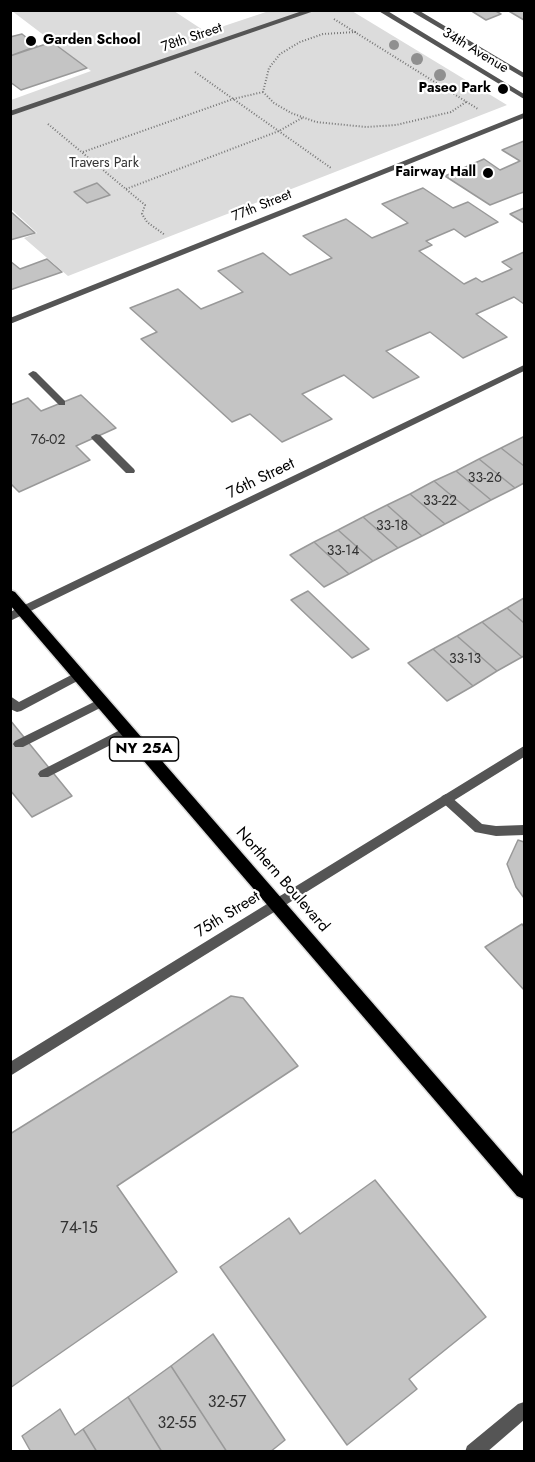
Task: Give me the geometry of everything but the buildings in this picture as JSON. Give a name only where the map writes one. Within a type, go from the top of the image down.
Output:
[{"type":"main road","name":"Northern Boulevard","points":[[10,596],[17,614],[80,675],[525,1190]]},
{"type":"street","name":"78th Street","points":[[10,114],[314,10]]},
{"type":"street","name":"34th Avenue","points":[[380,10],[525,97]]},
{"type":"street","name":"34th Avenue","points":[[412,10],[525,76]]},
{"type":"street","name":"77th Street","points":[[10,321],[525,115]]},
{"type":"street","name":"76th Street","points":[[17,614],[525,368]]},
{"type":"street","points":[[33,374],[62,403]]},
{"type":"street","points":[[96,437],[130,471]]},
{"type":"street","points":[[13,706],[80,675]]},
{"type":"street","points":[[19,744],[102,702]]},
{"type":"street","points":[[44,774],[128,731]]},
{"type":"street","name":"75th Street","points":[[10,1070],[276,903],[525,751]]},
{"type":"street","points":[[446,799],[479,828],[496,831],[525,830]]},
{"type":"street","points":[[473,1452],[525,1410]]},
{"type":"path","points":[[330,16],[480,111]]},
{"type":"path","points":[[263,92],[269,68],[280,54],[300,42],[323,34],[356,32]]},
{"type":"path","points":[[175,58],[332,169]]},
{"type":"path","points":[[82,152],[233,99],[263,92]]},
{"type":"path","points":[[263,92],[274,103],[303,118],[315,122],[357,126],[396,125],[451,112],[466,102]]},
{"type":"path","points":[[29,108],[144,205],[142,214],[147,222],[188,250]]},
{"type":"path","points":[[125,189],[279,131],[303,118]]},
{"type":"green space","name":"Travers Park","points":[[12,11],[174,11],[206,32],[269,11],[352,11],[507,105],[68,276],[24,238],[37,233],[11,209],[11,100],[91,71]]},
{"type":"place","name":"Garden School","points":[[31,41]]},
{"type":"place","name":"Paseo Park","points":[[503,89]]},
{"type":"place","name":"Fairway Hall","points":[[488,173]]}]
